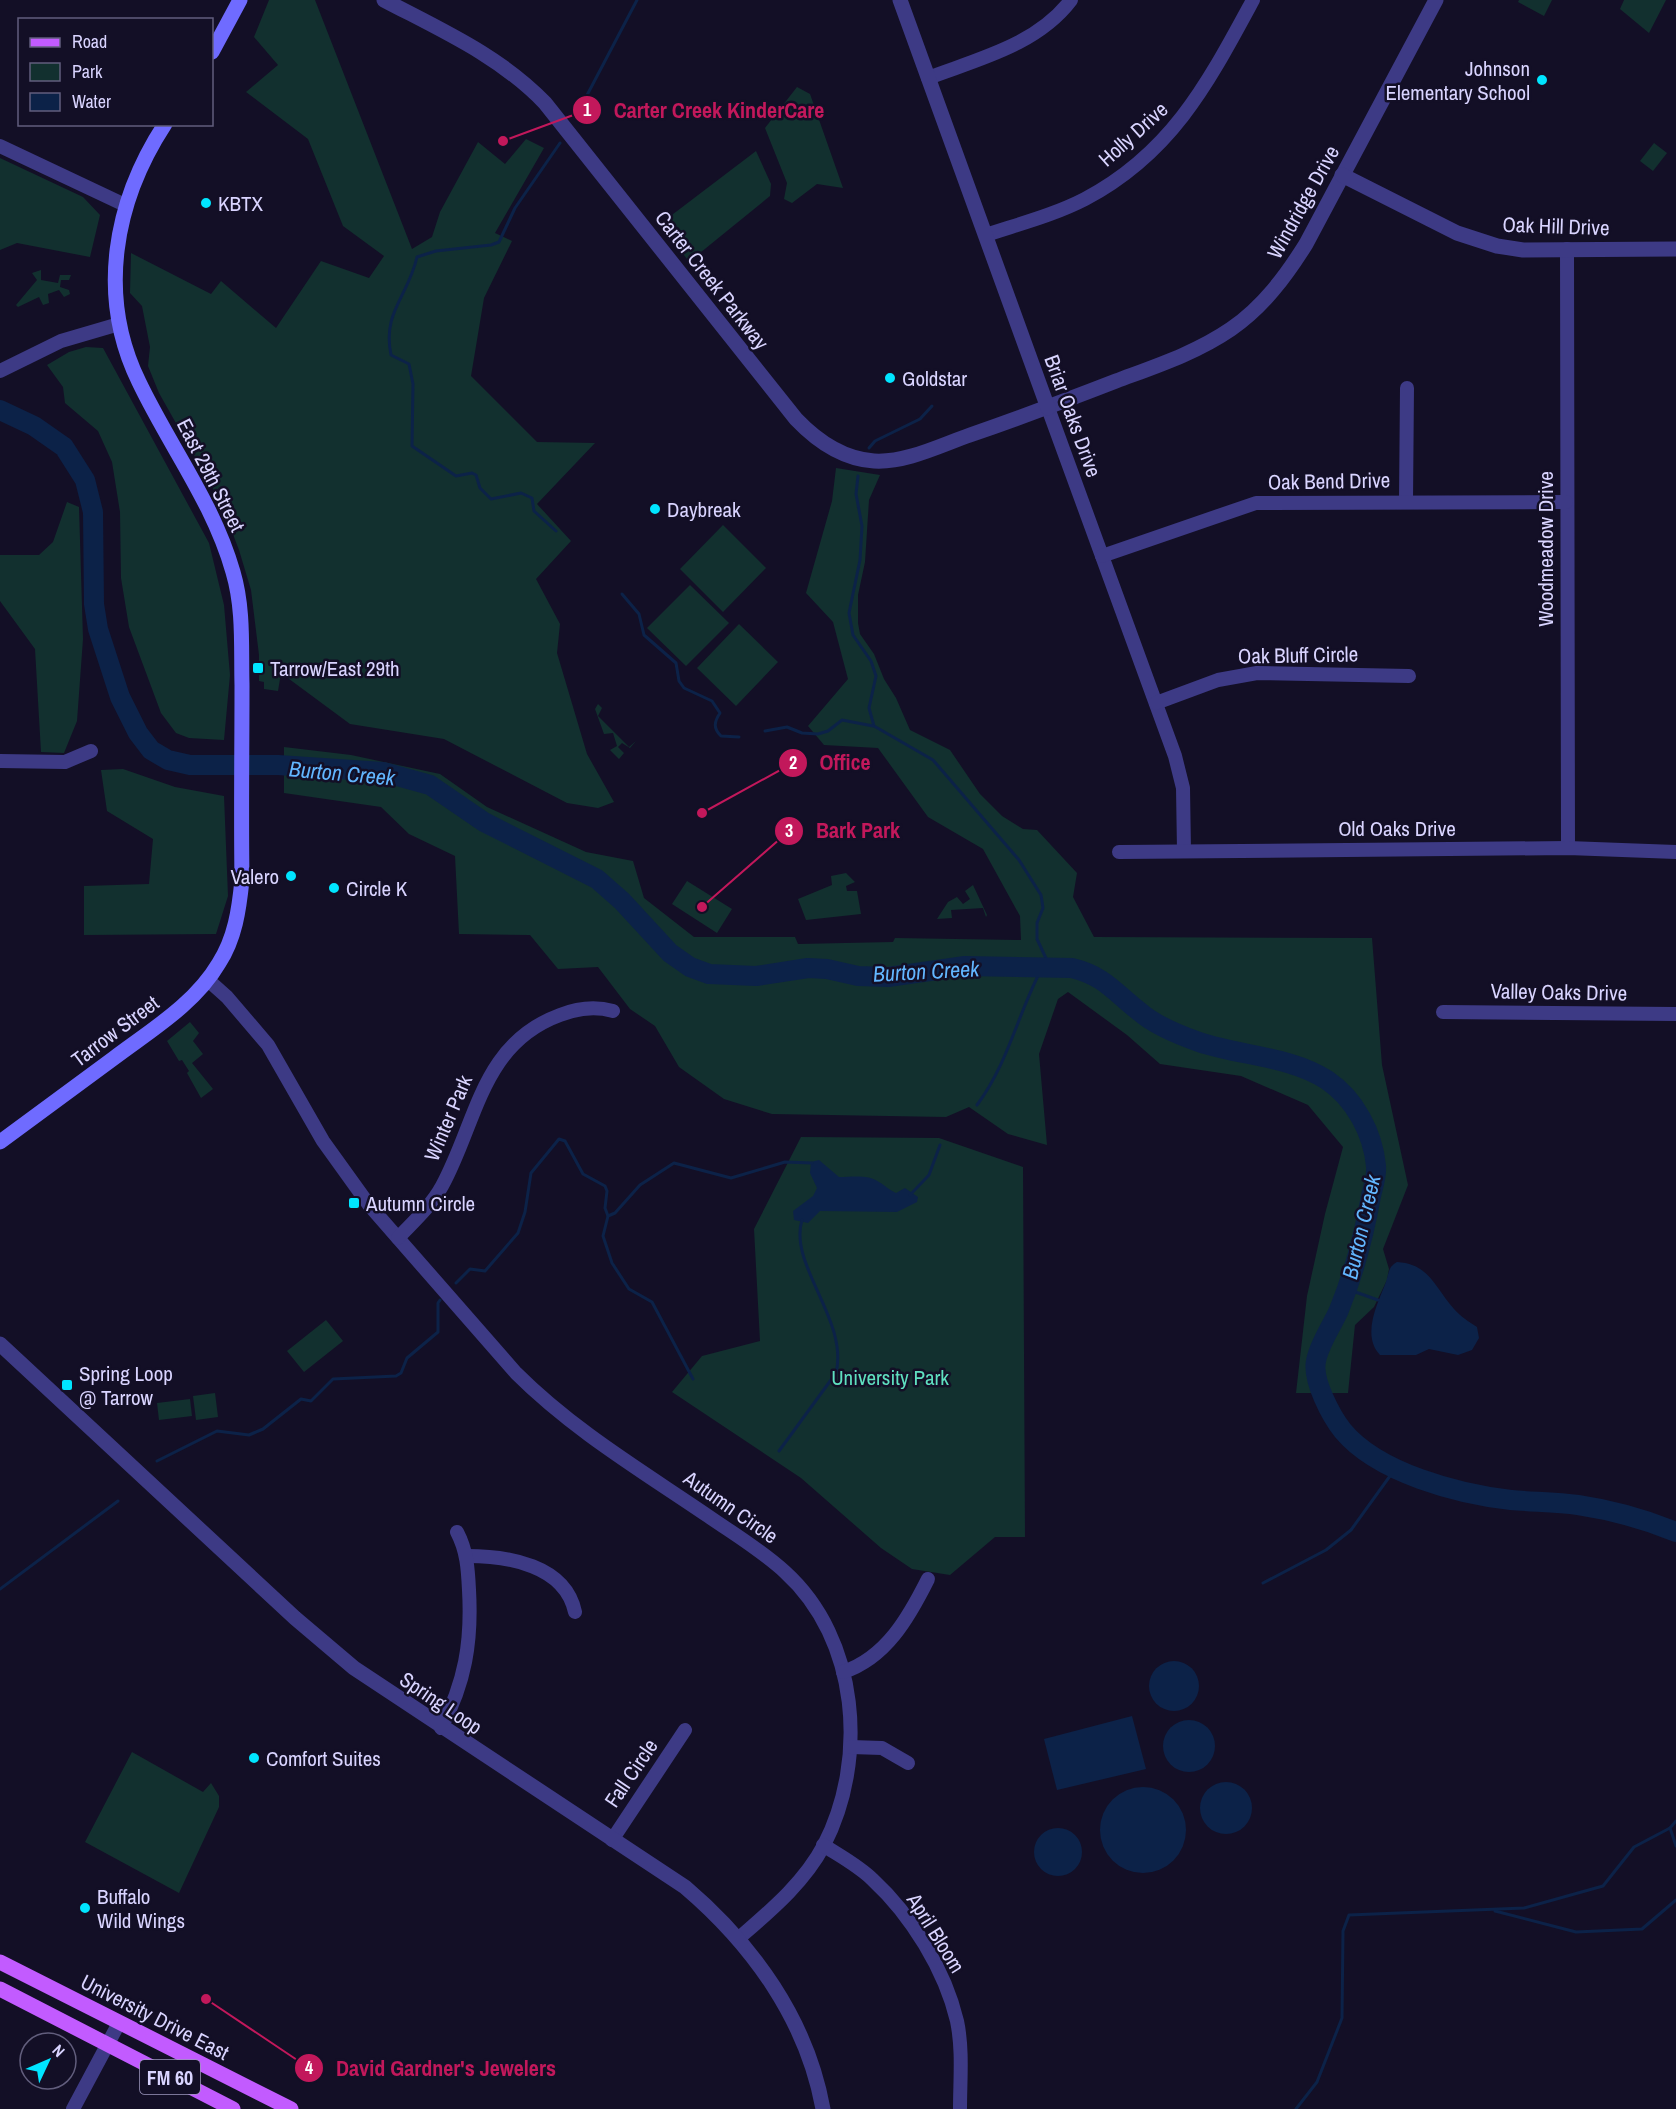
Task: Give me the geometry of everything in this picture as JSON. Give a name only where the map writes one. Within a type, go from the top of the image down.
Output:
[{"type":"main road","points":[[213,50],[240,0]]},
{"type":"main road","name":"East 29th Street","points":[[164,126],[141,164],[125,205],[114,267],[119,324],[138,382],[211,512],[234,574],[241,627],[242,880],[233,933]]},
{"type":"main road","name":"Tarrow Street","points":[[0,1142],[196,994],[224,956],[233,933]]},
{"type":"main road","name":"University Drive East","points":[[0,1962],[291,2109]]},
{"type":"main road","name":"FM 60","points":[[0,1989],[232,2109]]},
{"type":"street","name":"Carter Creek Parkway","points":[[384,0],[483,52],[529,86],[545,103],[775,394],[820,441],[861,459],[893,460],[1048,408]]},
{"type":"street","name":"Briar Oaks Drive","points":[[900,0],[1175,756],[1183,788],[1184,851]]},
{"type":"street","points":[[928,78],[1026,39],[1047,25],[1071,0]]},
{"type":"street","name":"Holly Drive","points":[[986,235],[1084,199],[1145,156],[1171,133],[1195,102],[1253,0]]},
{"type":"street","name":"Windridge Drive","points":[[1048,408],[1209,344],[1251,313],[1285,276],[1306,244],[1436,0]]},
{"type":"street","points":[[0,146],[125,205]]},
{"type":"street","name":"Oak Hill Drive","points":[[1342,175],[1479,242],[1523,250],[1676,249]]},
{"type":"street","name":"Woodmeadow Drive","points":[[1567,249],[1568,848]]},
{"type":"street","points":[[0,371],[61,341],[119,324]]},
{"type":"street","points":[[1406,501],[1407,388]]},
{"type":"street","name":"Oak Bend Drive","points":[[1102,556],[1256,503],[1566,502]]},
{"type":"street","name":"Oak Bluff Circle","points":[[1156,703],[1235,675],[1257,673],[1409,676]]},
{"type":"street","points":[[0,761],[65,762],[91,751]]},
{"type":"street","name":"Old Oaks Drive","points":[[1119,852],[1568,848],[1676,852]]},
{"type":"street","name":"Autumn Circle","points":[[208,980],[233,1004],[268,1045],[341,1168],[398,1238],[516,1373],[553,1408],[592,1439],[759,1551],[787,1573],[810,1602],[822,1623],[843,1672],[851,1719],[851,1747],[843,1792],[824,1845],[792,1889],[739,1938]]},
{"type":"street","name":"Winter Park","points":[[398,1238],[431,1203],[442,1186],[480,1093],[491,1071],[506,1053],[545,1020],[567,1012],[598,1006],[613,1011]]},
{"type":"street","name":"Valley Oaks Drive","points":[[1443,1012],[1676,1014]]},
{"type":"street","name":"Spring Loop","points":[[0,1344],[296,1618],[354,1668],[441,1728],[685,1887],[714,1912],[739,1938],[768,1976],[791,2015],[803,2042],[823,2109]]},
{"type":"street","points":[[441,1728],[459,1690],[469,1654],[471,1610],[467,1556],[457,1532]]},
{"type":"street","points":[[467,1556],[504,1558],[533,1567],[562,1584],[573,1601],[575,1612]]},
{"type":"street","points":[[843,1672],[869,1662],[880,1652],[908,1615],[928,1579]]},
{"type":"street","name":"Fall Circle","points":[[612,1840],[685,1730]]},
{"type":"street","points":[[851,1747],[882,1748],[908,1763]]},
{"type":"street","name":"April Bloom","points":[[824,1845],[872,1879],[899,1908],[942,1976],[950,1997],[960,2044],[960,2109]]},
{"type":"street","points":[[73,2109],[119,2023]]},
{"type":"green space","points":[[269,0],[315,0],[412,249],[432,237],[440,212],[478,142],[505,164],[526,139],[544,148],[495,233],[512,241],[484,298],[471,376],[537,442],[595,443],[537,504],[571,541],[536,579],[560,624],[557,653],[587,754],[614,802],[598,808],[567,803],[444,739],[350,724],[281,673],[278,691],[264,689],[264,682],[259,681],[259,655],[251,590],[239,550],[221,503],[159,393],[148,366],[150,347],[142,306],[130,293],[131,253],[211,294],[221,281],[276,328],[321,261],[369,278],[384,256],[343,226],[308,139],[246,92],[278,65],[254,37]]},
{"type":"green space","points":[[1519,0],[1552,0],[1544,16],[1518,2]]},
{"type":"green space","points":[[1624,0],[1666,0],[1649,33],[1620,9]]},
{"type":"green space","points":[[797,87],[810,94],[843,188],[817,184],[792,203],[784,199],[787,183],[765,128]]},
{"type":"green space","points":[[1654,143],[1667,153],[1653,171],[1640,161]]},
{"type":"green space","points":[[756,151],[771,184],[770,196],[695,257],[687,259],[660,224]]},
{"type":"green space","points":[[0,158],[83,197],[100,215],[90,257],[17,243],[0,250]]},
{"type":"green space","points":[[41,270],[41,280],[58,283],[60,275],[71,275],[69,280],[61,280],[60,287],[69,290],[70,294],[64,297],[59,290],[48,294],[49,303],[43,305],[39,297],[18,307],[16,305],[37,280],[32,273]]},
{"type":"green space","points":[[86,347],[103,348],[209,543],[224,605],[230,675],[224,740],[189,738],[176,733],[161,713],[129,627],[121,578],[120,512],[112,462],[98,431],[65,403],[63,387],[47,365],[69,352]]},
{"type":"green space","points":[[836,468],[880,475],[869,500],[865,562],[858,595],[858,623],[860,634],[874,654],[910,730],[950,750],[980,794],[1002,816],[1023,829],[1037,830],[1077,873],[1073,897],[1094,937],[1372,938],[1382,1065],[1408,1185],[1383,1249],[1389,1269],[1387,1280],[1374,1307],[1355,1325],[1348,1393],[1296,1393],[1307,1296],[1343,1147],[1308,1105],[1241,1076],[1160,1064],[1127,1035],[1068,992],[1058,999],[1039,1054],[1047,1145],[1008,1134],[969,1107],[946,1117],[772,1114],[724,1099],[679,1067],[655,1026],[630,1009],[598,967],[558,969],[530,935],[459,934],[455,856],[409,834],[381,807],[284,793],[284,747],[351,755],[440,774],[487,807],[586,852],[633,861],[644,898],[694,937],[795,937],[798,944],[893,942],[895,938],[1021,940],[1020,916],[983,849],[928,817],[878,748],[824,745],[808,726],[848,679],[833,622],[806,593],[832,501]]},
{"type":"green space","points":[[67,502],[79,507],[83,639],[77,721],[64,753],[41,752],[35,649],[0,601],[0,555],[39,555],[53,542]]},
{"type":"green space","points":[[723,525],[766,568],[723,612],[680,569]]},
{"type":"green space","points":[[690,585],[729,623],[686,666],[647,628]]},
{"type":"green space","points":[[739,624],[778,662],[736,706],[697,668]]},
{"type":"green space","points":[[598,704],[602,708],[598,716],[629,747],[636,741],[630,748],[622,743],[618,747],[624,753],[619,759],[610,750],[617,746],[613,733],[604,734],[595,709]]},
{"type":"green space","points":[[123,769],[175,787],[224,796],[228,896],[216,934],[84,935],[84,886],[149,884],[153,839],[107,811],[101,770]]},
{"type":"green space","points":[[846,873],[855,882],[846,886],[847,891],[857,891],[861,914],[806,920],[798,899],[832,885],[831,876]]},
{"type":"green space","points":[[687,881],[732,909],[717,933],[672,904]]},
{"type":"green space","points":[[973,885],[987,915],[986,917],[983,908],[951,910],[952,918],[937,919],[948,902],[957,897],[963,904],[970,899],[965,891]]},
{"type":"green space","points":[[190,1022],[199,1033],[193,1041],[203,1054],[192,1063],[213,1089],[201,1098],[187,1073],[189,1071],[182,1060],[179,1061],[167,1041]]},
{"type":"green space","name":"University Park","points":[[801,1137],[939,1138],[1023,1167],[1025,1537],[995,1537],[950,1575],[912,1569],[881,1548],[801,1478],[672,1392],[702,1356],[760,1341],[754,1229]]},
{"type":"green space","points":[[326,1320],[343,1341],[304,1372],[287,1351]]},
{"type":"green space","points":[[215,1393],[218,1417],[196,1420],[193,1396]]},
{"type":"green space","points":[[190,1399],[192,1416],[159,1420],[157,1403]]},
{"type":"green space","points":[[132,1752],[203,1792],[211,1783],[219,1796],[219,1807],[179,1893],[85,1842]]},
{"type":"water","points":[[819,1160],[839,1177],[860,1176],[875,1179],[896,1193],[905,1188],[918,1197],[917,1202],[897,1212],[820,1211],[808,1223],[794,1220],[793,1211],[813,1196],[817,1188],[810,1173],[811,1162]]},
{"type":"water","points":[[1397,1262],[1417,1267],[1425,1272],[1456,1312],[1477,1327],[1479,1338],[1472,1350],[1458,1355],[1429,1349],[1416,1355],[1380,1355],[1374,1347],[1371,1329],[1389,1270]]},
{"type":"water","points":[[1179,1661],[1192,1668],[1198,1676],[1198,1696],[1192,1704],[1184,1710],[1169,1711],[1156,1704],[1150,1696],[1149,1681],[1156,1668],[1164,1662]]},
{"type":"water","points":[[1132,1716],[1146,1769],[1057,1790],[1044,1739]]},
{"type":"water","points":[[1189,1720],[1199,1722],[1207,1728],[1213,1736],[1215,1746],[1213,1756],[1207,1764],[1199,1770],[1189,1772],[1179,1770],[1171,1764],[1165,1756],[1163,1746],[1165,1736],[1171,1728],[1179,1722]]},
{"type":"water","points":[[1226,1782],[1236,1784],[1244,1790],[1250,1798],[1252,1808],[1250,1818],[1244,1826],[1236,1832],[1226,1834],[1216,1832],[1208,1826],[1202,1818],[1200,1808],[1202,1798],[1208,1790],[1216,1784]]},
{"type":"water","points":[[1143,1787],[1159,1791],[1173,1800],[1182,1814],[1186,1830],[1182,1846],[1173,1860],[1159,1869],[1143,1873],[1127,1869],[1113,1860],[1104,1846],[1100,1830],[1104,1814],[1113,1800],[1127,1791]]},
{"type":"water","points":[[1058,1828],[1075,1835],[1082,1852],[1075,1869],[1058,1876],[1041,1869],[1034,1852],[1041,1835]]},
{"type":"waterway","points":[[575,118],[637,0]]},
{"type":"waterway","points":[[556,531],[534,511],[532,498],[521,493],[491,499],[480,488],[476,475],[472,473],[456,476],[412,446],[413,384],[409,364],[391,355],[389,340],[393,316],[417,257],[436,251],[491,245],[499,242],[515,208],[560,143]]},
{"type":"waterway","points":[[869,448],[875,441],[920,419],[932,406]]},
{"type":"waterway","name":"Burton Creek","points":[[0,410],[34,426],[64,447],[85,480],[93,512],[94,604],[98,629],[120,697],[138,733],[151,750],[168,760],[190,765],[278,765],[383,772],[430,785],[484,822],[597,879],[622,901],[670,953],[690,967],[709,974],[756,976],[808,968],[827,969],[858,976],[888,977],[965,966],[1072,968],[1101,980],[1146,1017],[1176,1033],[1215,1047],[1281,1061],[1313,1072],[1337,1088],[1354,1107],[1367,1129],[1376,1166],[1354,1268],[1339,1310],[1316,1361],[1320,1388],[1328,1407],[1343,1431],[1358,1446],[1377,1459],[1398,1470],[1444,1487],[1490,1497],[1570,1504],[1603,1510],[1640,1519],[1676,1532]]},
{"type":"waterway","points":[[858,476],[856,494],[862,526],[860,560],[849,613],[853,635],[871,661],[876,676],[869,708],[874,726],[933,760],[1019,860],[1041,895],[1043,908],[1037,923],[1037,939],[1050,967]]},
{"type":"waterway","points":[[622,594],[639,614],[644,635],[676,663],[679,681],[684,688],[712,701],[720,713],[715,725],[718,733],[721,736],[739,737]]},
{"type":"waterway","points":[[765,731],[787,727],[802,733],[818,734],[828,731],[842,720],[873,726]]},
{"type":"waterway","points":[[977,1105],[997,1072],[1043,966]]},
{"type":"waterway","points":[[456,1283],[470,1269],[485,1271],[518,1233],[525,1212],[531,1173],[559,1139],[565,1141],[583,1174],[605,1186],[607,1191],[605,1208],[608,1216],[603,1236],[612,1263],[629,1289],[652,1302],[693,1379]]},
{"type":"waterway","points":[[910,1195],[929,1175],[940,1145]]},
{"type":"waterway","points":[[608,1216],[615,1213],[640,1185],[674,1163],[731,1178],[785,1162],[812,1163]]},
{"type":"waterway","points":[[779,1451],[836,1373],[838,1353],[827,1313],[803,1255],[800,1237],[802,1220]]},
{"type":"waterway","points":[[1347,1289],[1378,1300]]},
{"type":"waterway","points":[[157,1461],[217,1431],[249,1435],[263,1429],[301,1399],[311,1401],[333,1379],[396,1376],[401,1373],[407,1358],[438,1332],[438,1303],[440,1300]]},
{"type":"waterway","points":[[1263,1583],[1326,1550],[1351,1530],[1395,1469]]},
{"type":"waterway","points":[[0,1589],[118,1501]]},
{"type":"waterway","points":[[1296,2109],[1317,2082],[1342,2018],[1343,1931],[1349,1915],[1524,1908],[1603,1886],[1634,1847],[1670,1828],[1676,1821]]},
{"type":"waterway","points":[[1670,1828],[1676,1846]]},
{"type":"waterway","points":[[1495,1911],[1576,1932],[1642,1929],[1676,1900]]},
{"type":"place","name":"Johnson Elementary School","points":[[1542,80]]},
{"type":"place","name":"Carter Creek KinderCare","points":[[503,141]]},
{"type":"place","name":"KBTX","points":[[206,203]]},
{"type":"place","name":"Goldstar","points":[[890,378]]},
{"type":"place","name":"Daybreak","points":[[655,509]]},
{"type":"place","name":"Tarrow/East 29th","points":[[258,668]]},
{"type":"place","name":"Office","points":[[702,813]]},
{"type":"place","name":"Valero","points":[[291,876]]},
{"type":"place","name":"Circle K","points":[[334,888]]},
{"type":"place","name":"Bark Park","points":[[702,907]]},
{"type":"place","name":"Autumn Circle","points":[[354,1203]]},
{"type":"place","name":"Spring Loop @ Tarrow","points":[[67,1385]]},
{"type":"place","name":"Comfort Suites","points":[[254,1758]]},
{"type":"place","name":"Buffalo Wild Wings","points":[[85,1908]]},
{"type":"place","name":"David Gardner's Jewelers","points":[[206,1999]]}]
